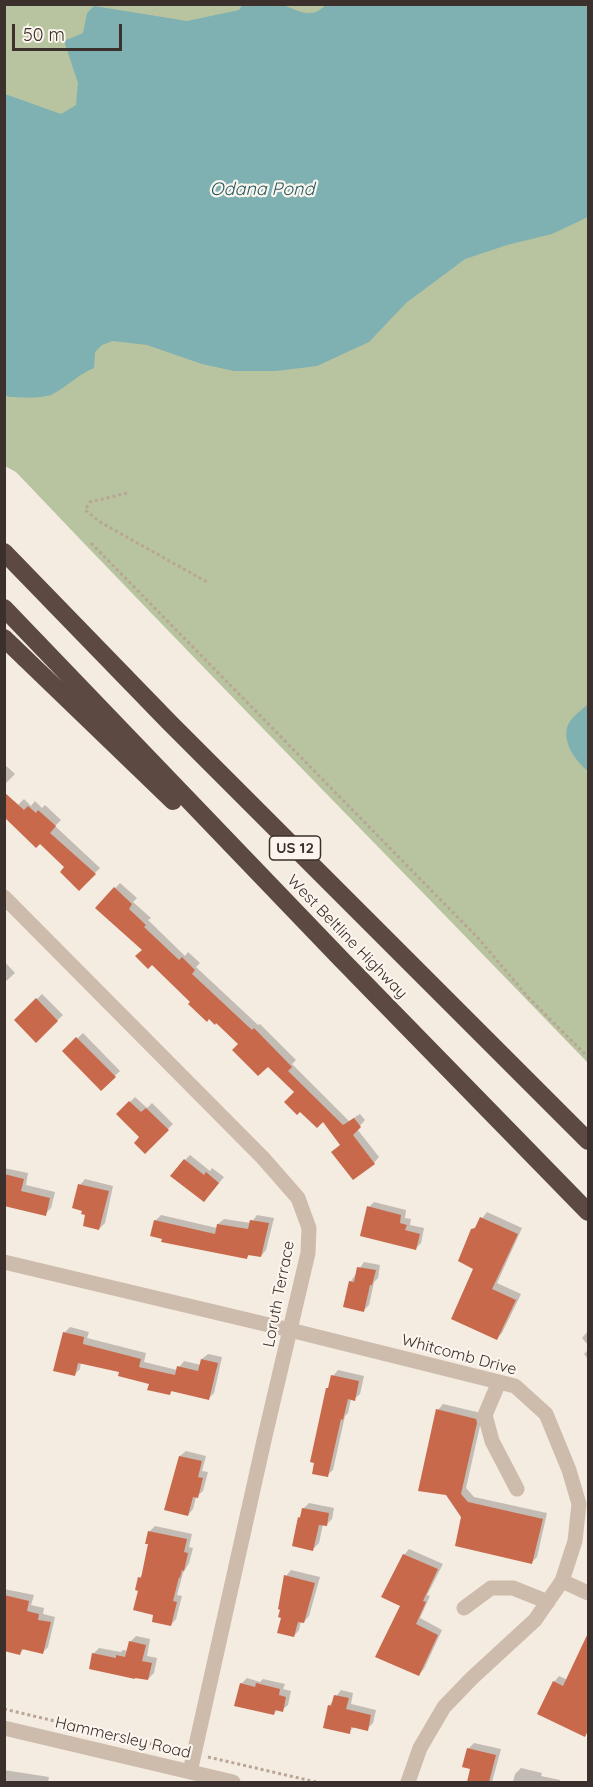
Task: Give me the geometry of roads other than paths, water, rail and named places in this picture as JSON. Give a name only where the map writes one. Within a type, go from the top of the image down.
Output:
[{"type":"highway","name":"West Beltline Highway","points":[[4,552],[186,740],[588,1141]]},
{"type":"highway","name":"West Beltline Highway","points":[[4,608],[588,1212]]},
{"type":"highway","points":[[4,638],[342,960]]},
{"type":"street","name":"Loruth Terrace","points":[[4,897],[263,1158],[298,1198],[309,1228],[308,1253],[190,1772]]},
{"type":"street","name":"Whitcomb Drive","points":[[4,1262],[515,1386],[546,1414],[569,1470],[579,1504],[575,1541],[562,1581],[535,1620],[444,1707],[420,1748],[408,1782]]},
{"type":"street","points":[[499,1382],[484,1415],[492,1441],[517,1489]]},
{"type":"street","points":[[562,1581],[588,1593]]},
{"type":"street","points":[[464,1608],[491,1588],[513,1588],[548,1602]]},
{"type":"street","name":"Hammersley Road","points":[[4,1728],[233,1782]]},
{"type":"water","name":"Odana Pond","points":[[243,4],[277,4],[308,13],[320,10],[327,4],[583,4],[588,8],[588,217],[552,234],[507,245],[465,259],[406,303],[369,342],[317,366],[276,371],[234,371],[202,364],[147,345],[113,341],[102,345],[95,352],[94,368],[53,394],[22,398],[5,396],[5,94],[61,114],[76,105],[78,83],[64,41],[83,33],[87,13],[94,6],[187,21],[239,10]]},
{"type":"water","points":[[588,704],[588,771],[571,751],[566,731],[572,719]]}]
